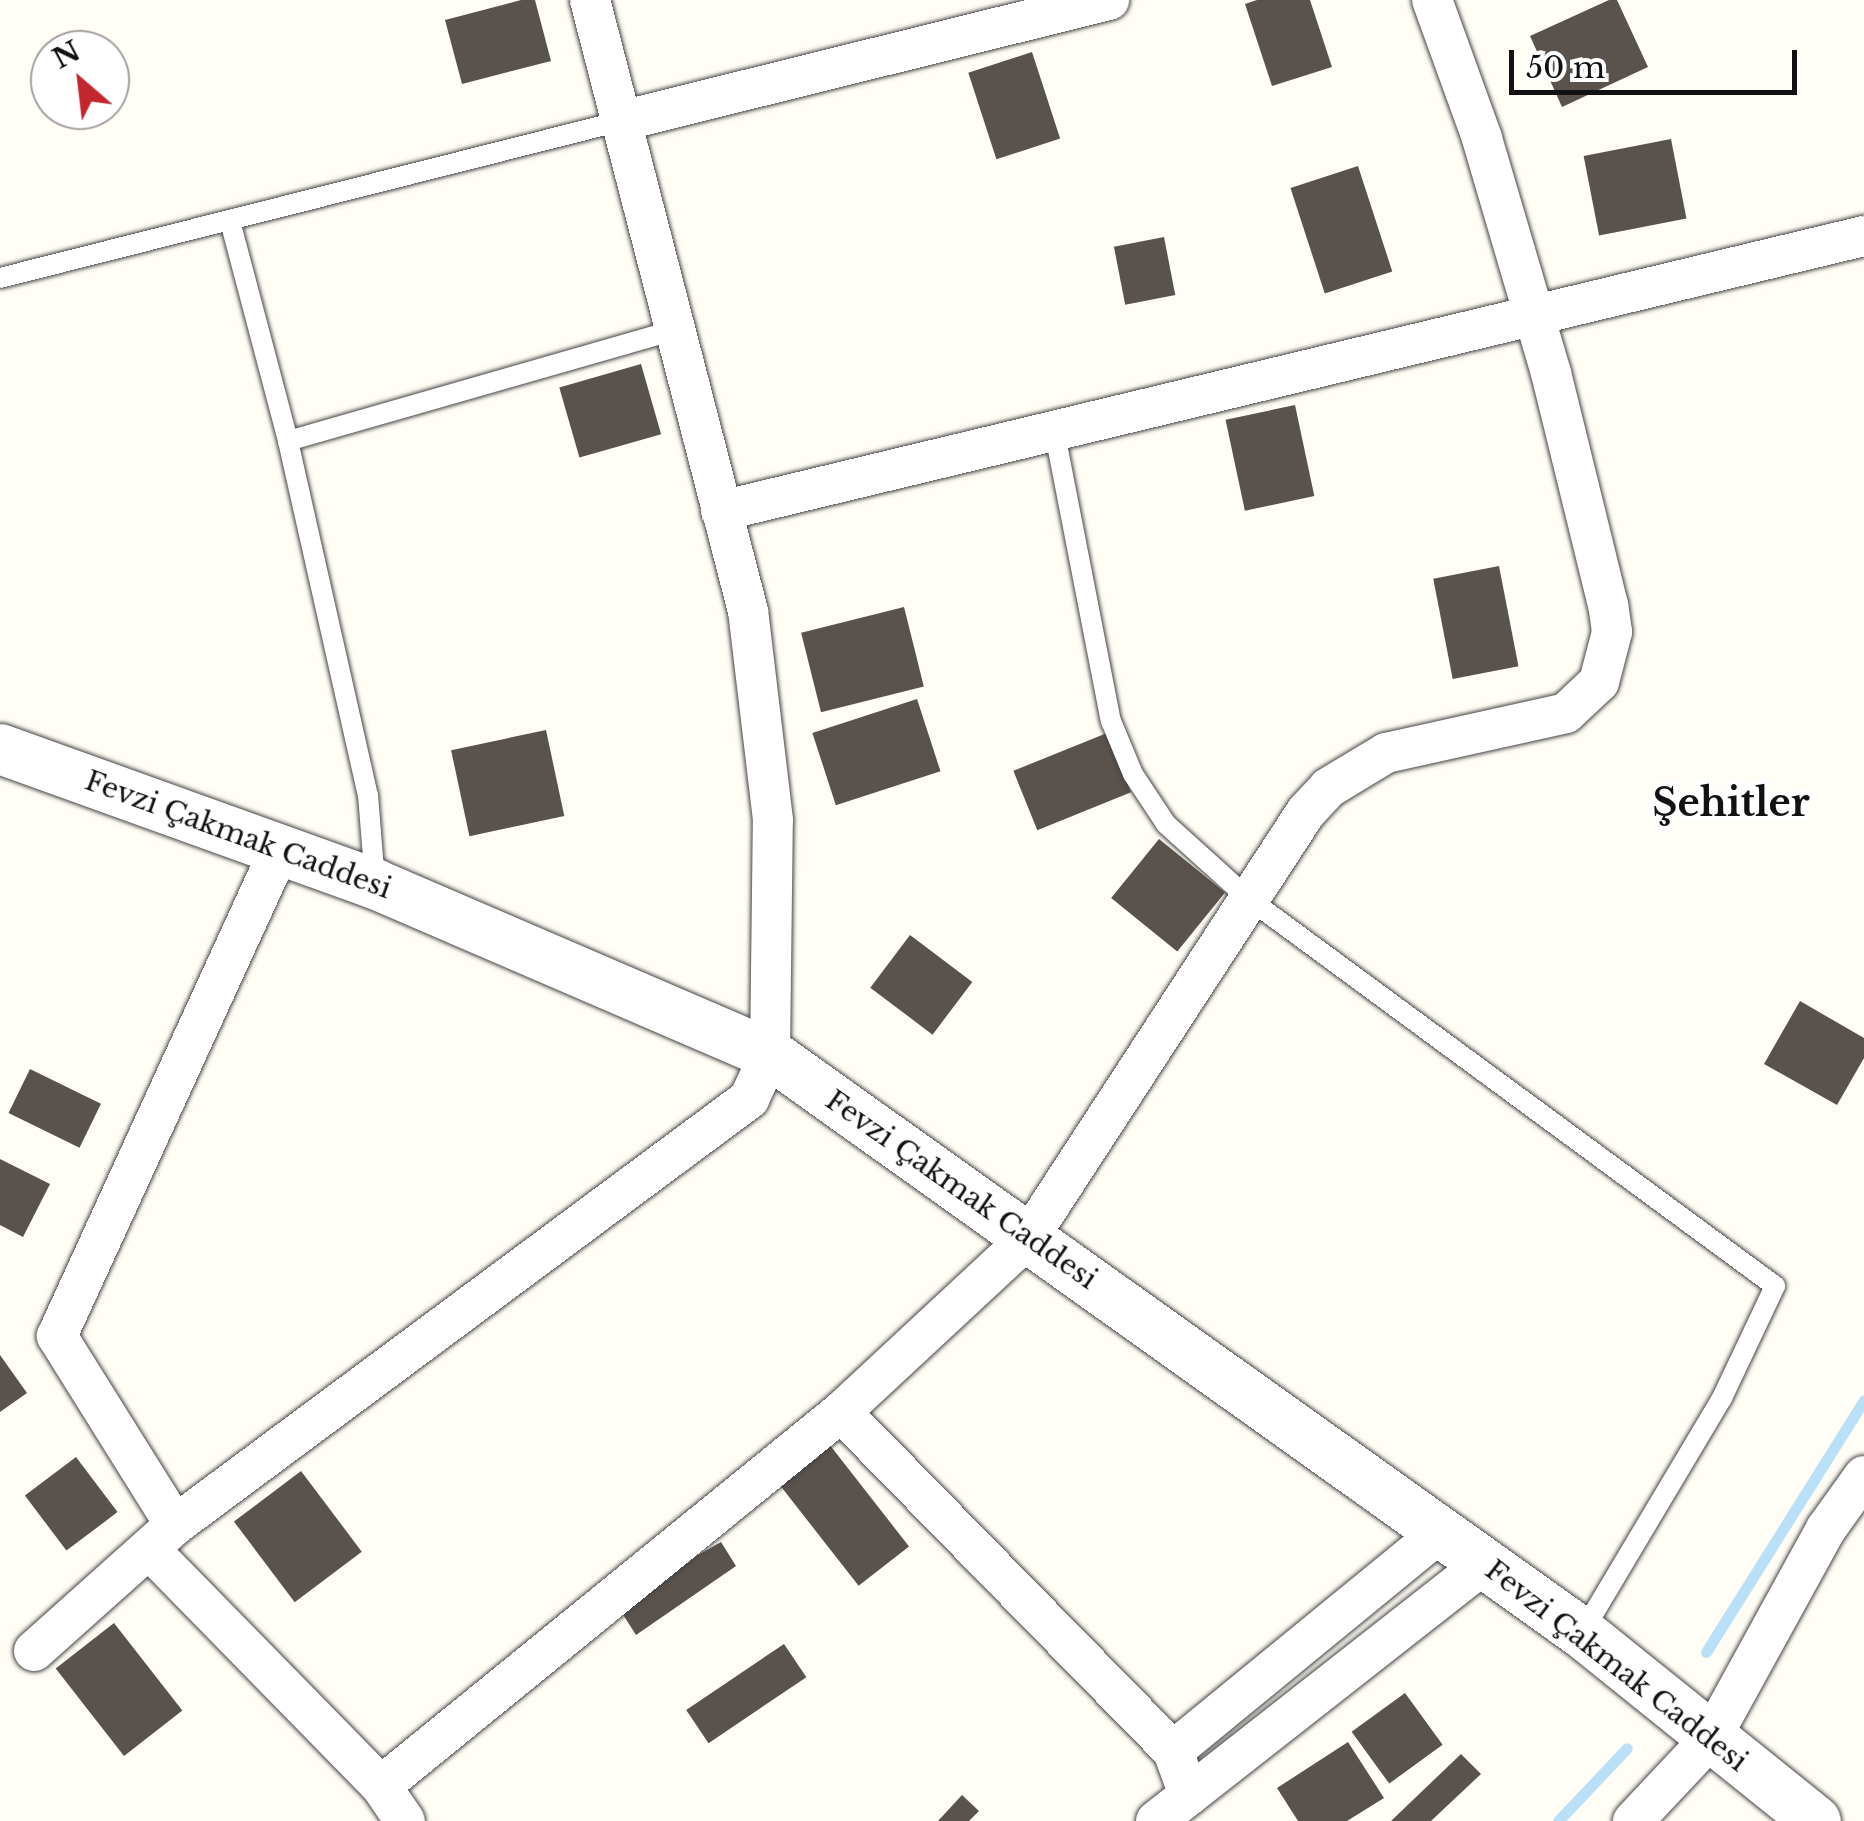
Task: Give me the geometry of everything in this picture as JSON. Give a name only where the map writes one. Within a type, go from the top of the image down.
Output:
[{"type":"street","points":[[34,1652],[162,1537],[748,1099],[770,1054],[773,820],[748,611],[590,0]]},
{"type":"street","points":[[621,121],[1109,0]]},
{"type":"street","points":[[381,1786],[841,1412],[1029,1237],[1306,812],[1354,768],[1386,753],[1566,713],[1600,682],[1612,632],[1608,604],[1533,312],[1432,0]]},
{"type":"street","points":[[721,511],[1533,312],[1864,236]]},
{"type":"street","name":"Fevzi Çakmak Caddesi","points":[[0,749],[375,884],[770,1054],[1582,1633],[1816,1821]]},
{"type":"street","points":[[280,849],[57,1336],[162,1537],[381,1786],[405,1821]]},
{"type":"street","points":[[841,1412],[1173,1750],[1189,1795]]},
{"type":"street","points":[[1633,1821],[1711,1738],[1826,1529],[1864,1476]]},
{"type":"street","points":[[1173,1750],[1439,1533]]},
{"type":"street","points":[[1156,1821],[1485,1563]]},
{"type":"lane","points":[[0,278],[621,121]]},
{"type":"lane","points":[[230,221],[288,441],[368,795],[375,884]]},
{"type":"lane","points":[[288,441],[674,330]]},
{"type":"lane","points":[[1054,429],[1120,748],[1166,824],[1249,899],[1775,1286],[1722,1398],[1582,1633]]},
{"type":"building","points":[[521,0],[535,0],[551,61],[462,84],[445,20]]},
{"type":"building","points":[[1257,0],[1310,0],[1332,67],[1272,86],[1245,4]]},
{"type":"building","points":[[1609,0],[1617,0],[1648,67],[1562,107],[1530,36]]},
{"type":"building","points":[[1032,52],[1060,139],[996,159],[968,73]]},
{"type":"building","points":[[1671,139],[1686,219],[1599,235],[1584,156]]},
{"type":"building","points":[[1358,166],[1392,272],[1325,294],[1290,188]]},
{"type":"building","points":[[1164,237],[1175,295],[1125,305],[1114,247]]},
{"type":"building","points":[[641,364],[661,434],[579,458],[559,387]]},
{"type":"building","points":[[1295,405],[1314,496],[1245,511],[1226,420]]},
{"type":"building","points":[[1499,566],[1518,666],[1453,679],[1433,579]]},
{"type":"building","points":[[904,607],[924,687],[821,712],[801,633]]},
{"type":"building","points":[[917,699],[940,771],[836,805],[812,733]]},
{"type":"building","points":[[546,730],[564,816],[469,836],[451,750]]},
{"type":"building","points":[[1107,733],[1131,792],[1037,830],[1013,771]]},
{"type":"building","points":[[1159,839],[1225,892],[1177,952],[1111,898]]},
{"type":"building","points":[[910,935],[972,982],[933,1035],[870,988]]},
{"type":"building","points":[[1800,1001],[1864,1038],[1864,1058],[1837,1105],[1764,1064]]},
{"type":"building","points":[[30,1069],[101,1104],[80,1148],[9,1113]]},
{"type":"building","points":[[0,1159],[50,1184],[23,1237],[0,1225]]},
{"type":"building","points":[[0,1355],[27,1393],[0,1412]]},
{"type":"building","points":[[829,1444],[909,1546],[859,1586],[779,1483]]},
{"type":"building","points":[[76,1457],[118,1512],[66,1551],[25,1496]]},
{"type":"building","points":[[301,1471],[362,1552],[295,1602],[234,1522]]},
{"type":"building","points":[[721,1542],[736,1566],[636,1635],[615,1602]]},
{"type":"building","points":[[114,1623],[182,1710],[124,1756],[56,1669]]},
{"type":"building","points":[[784,1644],[806,1677],[709,1743],[686,1710]]},
{"type":"building","points":[[1405,1693],[1443,1745],[1389,1784],[1352,1732]]},
{"type":"building","points":[[1348,1742],[1384,1798],[1347,1821],[1298,1821],[1277,1788]]},
{"type":"building","points":[[1461,1754],[1481,1774],[1431,1821],[1391,1821]]},
{"type":"building","points":[[962,1795],[979,1811],[969,1821],[938,1821]]},
{"type":"waterway","points":[[1706,1652],[1864,1400]]},
{"type":"waterway","points":[[1558,1821],[1627,1748]]},
{"type":"district","name":"Şehitler","points":[[1731,803]]}]
